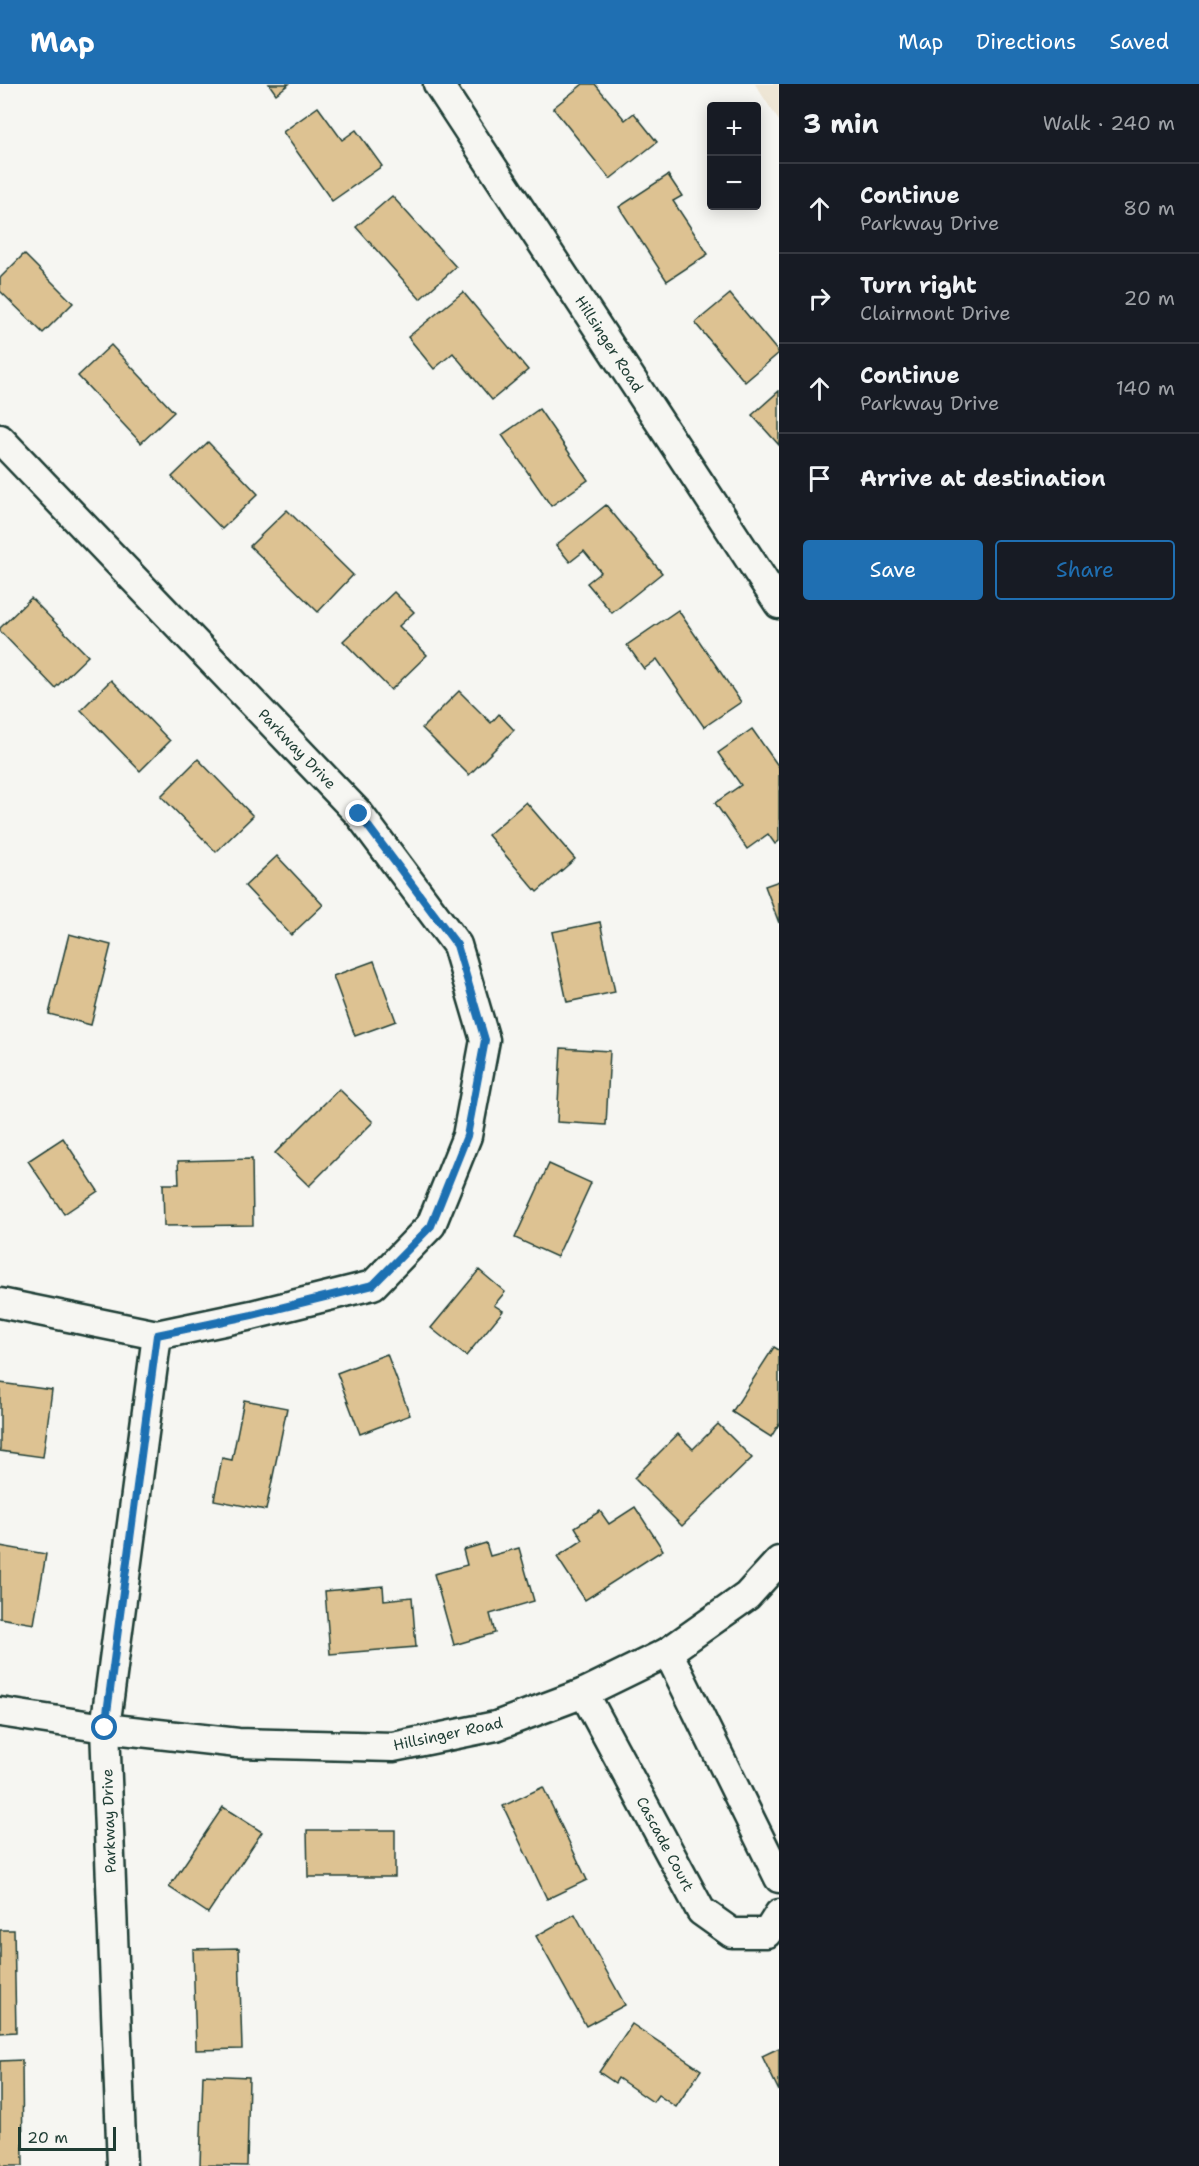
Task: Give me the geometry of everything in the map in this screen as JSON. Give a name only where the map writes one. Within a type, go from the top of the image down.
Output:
[{"type":"street","name":"Hillsinger Road","points":[[438,84],[779,604]]},
{"type":"street","name":"Parkway Drive","points":[[0,439],[359,814],[457,945],[485,1040],[467,1136],[431,1226],[373,1285],[252,1315],[157,1335],[105,1728],[122,2166]]},
{"type":"street","points":[[0,1303],[157,1335]]},
{"type":"street","name":"Hillsinger Road","points":[[0,1712],[105,1728],[238,1743],[393,1747],[496,1726],[584,1693],[668,1652],[747,1596],[779,1561]]},
{"type":"street","points":[[668,1652],[779,1878]]},
{"type":"street","name":"Cascade Court","points":[[584,1693],[701,1911],[732,1933],[767,1934],[779,1914]]},
{"type":"shaded area","points":[[755,84],[779,84],[779,121]]},
{"type":"building","points":[[269,84],[289,84],[276,94]]},
{"type":"building","points":[[583,84],[595,84],[625,120],[634,113],[657,142],[610,179],[553,108]]},
{"type":"building","points":[[318,107],[342,140],[356,130],[382,166],[332,201],[283,132]]},
{"type":"building","points":[[668,175],[682,196],[673,201],[708,254],[667,281],[619,207]]},
{"type":"building","points":[[392,196],[456,267],[420,299],[356,227]]},
{"type":"building","points":[[24,254],[73,303],[43,333],[0,291],[0,278]]},
{"type":"building","points":[[463,292],[528,370],[492,400],[453,353],[434,369],[408,337]]},
{"type":"building","points":[[730,294],[779,353],[745,382],[695,323]]},
{"type":"building","points":[[111,345],[174,412],[141,443],[78,376]]},
{"type":"building","points":[[779,391],[779,445],[752,415]]},
{"type":"building","points":[[539,409],[588,480],[551,506],[502,435]]},
{"type":"building","points":[[208,442],[258,494],[222,529],[172,477]]},
{"type":"building","points":[[606,505],[662,573],[612,613],[587,583],[601,572],[584,551],[570,562],[556,545]]},
{"type":"building","points":[[287,510],[353,575],[318,612],[250,546]]},
{"type":"building","points":[[394,592],[414,612],[399,626],[427,655],[391,690],[343,641]]},
{"type":"building","points":[[31,598],[88,656],[55,688],[0,631],[0,628]]},
{"type":"building","points":[[678,610],[741,702],[704,727],[657,659],[644,669],[627,645]]},
{"type":"building","points":[[111,680],[170,741],[140,771],[81,710]]},
{"type":"building","points":[[459,691],[491,723],[499,714],[514,730],[469,775],[422,728]]},
{"type":"building","points":[[752,729],[779,767],[779,841],[775,844],[768,834],[747,849],[715,803],[741,785],[718,753]]},
{"type":"building","points":[[198,759],[253,816],[216,852],[161,796]]},
{"type":"building","points":[[526,802],[575,859],[537,892],[488,835]]},
{"type":"building","points":[[277,856],[323,905],[291,935],[245,886]]},
{"type":"building","points":[[779,881],[779,923],[765,886]]},
{"type":"building","points":[[600,922],[615,992],[567,1002],[552,932]]},
{"type":"building","points":[[69,934],[111,945],[91,1025],[49,1014]]},
{"type":"building","points":[[374,961],[396,1021],[355,1036],[333,976]]},
{"type":"building","points":[[561,1048],[610,1051],[606,1125],[557,1122]]},
{"type":"building","points":[[339,1089],[373,1122],[309,1186],[275,1153]]},
{"type":"building","points":[[63,1138],[98,1191],[64,1214],[28,1161]]},
{"type":"building","points":[[252,1159],[253,1225],[164,1226],[163,1184],[179,1184],[178,1161]]},
{"type":"building","points":[[549,1164],[591,1183],[557,1257],[515,1238]]},
{"type":"building","points":[[479,1270],[505,1292],[494,1305],[503,1311],[466,1356],[431,1328]]},
{"type":"building","points":[[774,1347],[779,1350],[779,1424],[771,1437],[732,1412]]},
{"type":"building","points":[[387,1354],[410,1415],[360,1434],[337,1373]]},
{"type":"building","points":[[0,1383],[52,1390],[43,1457],[0,1451]]},
{"type":"building","points":[[244,1400],[287,1408],[266,1510],[214,1500],[222,1458],[232,1460]]},
{"type":"building","points":[[718,1424],[752,1458],[682,1526],[634,1478],[678,1434],[693,1449]]},
{"type":"building","points":[[635,1507],[663,1550],[585,1600],[557,1557],[583,1540],[575,1527],[600,1511],[609,1524]]},
{"type":"building","points":[[486,1543],[490,1556],[519,1548],[534,1601],[490,1614],[495,1633],[454,1645],[434,1574],[467,1565],[463,1550]]},
{"type":"building","points":[[0,1546],[46,1554],[34,1624],[0,1618]]},
{"type":"building","points":[[383,1586],[384,1600],[412,1597],[416,1647],[330,1654],[325,1591]]},
{"type":"building","points":[[543,1787],[587,1880],[547,1899],[503,1806]]},
{"type":"building","points":[[223,1807],[262,1832],[208,1913],[169,1887]]},
{"type":"building","points":[[307,1830],[395,1830],[395,1877],[308,1877]]},
{"type":"building","points":[[575,1914],[625,2005],[586,2026],[536,1936]]},
{"type":"building","points":[[0,1930],[14,1930],[16,2032],[0,2033]]},
{"type":"building","points":[[239,1948],[242,2049],[196,2050],[193,1949]]},
{"type":"building","points":[[632,2024],[701,2070],[676,2107],[658,2095],[653,2102],[618,2078],[615,2083],[599,2072]]},
{"type":"building","points":[[779,2048],[779,2091],[762,2056]]},
{"type":"building","points":[[22,2060],[23,2166],[0,2166],[0,2061]]},
{"type":"building","points":[[203,2075],[249,2077],[247,2166],[200,2165]]},
{"type":"route","points":[[105,1728],[157,1335],[252,1315],[373,1285],[431,1226],[467,1136],[485,1040],[457,945],[359,814]]}]
